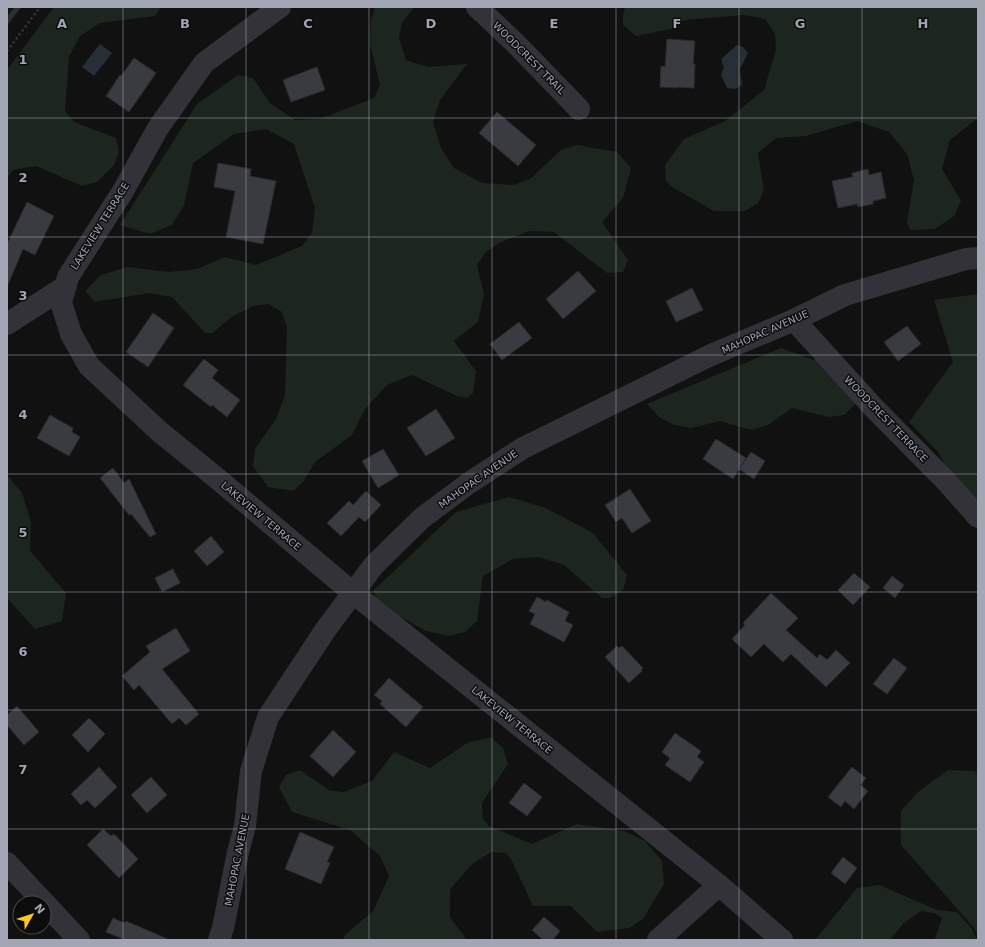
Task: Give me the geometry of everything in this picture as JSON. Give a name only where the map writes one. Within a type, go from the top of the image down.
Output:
[{"type":"street","name":"LAKEVIEW TERRACE","points":[[280,7],[204,63],[158,128],[123,191],[68,277],[61,302],[71,334],[89,366],[160,432],[224,484],[353,594],[718,885],[782,940]]},
{"type":"street","name":"WOODCREST TRAIL","points":[[477,7],[515,43],[579,110]]},
{"type":"street","name":"MAHOPAC AVENUE","points":[[219,940],[223,928],[238,852],[246,826],[251,771],[268,717],[326,629],[374,566],[422,518],[469,483],[523,448],[711,355],[794,320],[845,295],[966,259],[978,258]]},
{"type":"street","points":[[7,324],[66,286]]},
{"type":"street","name":"WOODCREST TERRACE","points":[[794,320],[873,407],[946,480],[978,517]]},
{"type":"street","points":[[7,863],[79,940]]},
{"type":"street","points":[[658,940],[718,885]]},
{"type":"path","points":[[7,51],[40,7]]},
{"type":"shaded area","points":[[54,7],[161,7],[155,16],[100,23],[80,36],[69,57],[65,111],[74,122],[116,138],[119,152],[114,165],[97,182],[82,186],[36,166],[13,170],[7,178],[7,70]]},
{"type":"shaded area","points":[[375,7],[414,7],[402,23],[399,38],[406,60],[428,67],[467,64],[440,100],[433,122],[441,148],[454,168],[482,183],[513,185],[530,179],[561,150],[577,145],[617,152],[631,168],[623,198],[602,222],[628,260],[623,272],[607,273],[554,232],[529,231],[499,243],[486,252],[477,265],[484,294],[478,322],[454,341],[476,371],[473,393],[467,398],[457,396],[412,375],[387,385],[365,409],[352,435],[315,462],[304,481],[293,491],[268,487],[253,466],[255,449],[276,419],[285,395],[287,328],[282,312],[268,304],[253,306],[230,318],[213,333],[205,333],[172,297],[149,293],[95,302],[85,291],[101,275],[127,267],[169,272],[197,269],[225,257],[256,265],[302,246],[312,233],[315,208],[294,144],[266,129],[234,134],[193,163],[184,205],[172,225],[150,234],[120,225],[197,104],[238,75],[253,78],[270,103],[295,120],[320,119],[374,98],[380,85],[370,44],[371,20]]},
{"type":"shaded area","points":[[625,7],[978,7],[978,118],[950,140],[942,169],[961,201],[954,216],[935,229],[910,230],[907,222],[914,180],[907,154],[889,132],[857,121],[806,136],[776,138],[758,153],[764,190],[758,203],[745,211],[714,211],[672,187],[666,181],[665,165],[684,139],[725,121],[764,90],[776,50],[775,34],[765,19],[744,15],[685,20],[671,29],[636,36],[623,25]]},
{"type":"shaded area","points":[[100,44],[112,53],[94,76],[82,67]]},
{"type":"shaded area","points":[[737,45],[743,47],[748,53],[740,69],[742,85],[735,89],[727,88],[721,75],[724,67],[722,58]]},
{"type":"shaded area","points":[[978,294],[978,505],[949,472],[938,452],[909,422],[953,362],[934,300]]},
{"type":"shaded area","points":[[781,348],[822,363],[850,391],[855,404],[844,415],[829,417],[792,408],[768,425],[751,430],[720,421],[691,428],[675,425],[660,418],[647,404]]},
{"type":"shaded area","points":[[7,475],[22,493],[31,522],[30,551],[66,593],[62,621],[35,629],[7,598]]},
{"type":"shaded area","points":[[509,497],[546,508],[593,533],[627,575],[623,590],[610,598],[602,598],[564,565],[539,557],[513,559],[483,576],[477,621],[465,632],[449,636],[426,631],[397,615],[378,602],[373,591],[456,512]]},
{"type":"shaded area","points":[[491,737],[503,748],[508,764],[482,803],[483,819],[489,826],[532,844],[577,824],[624,831],[645,841],[662,861],[664,884],[643,919],[629,928],[597,932],[571,906],[533,906],[511,859],[506,853],[491,852],[471,865],[450,890],[450,917],[467,940],[343,940],[344,936],[373,911],[389,876],[380,856],[350,830],[292,812],[279,787],[286,775],[300,770],[329,790],[344,792],[372,781],[394,752],[430,768],[467,743]]},
{"type":"shaded area","points":[[948,770],[974,771],[978,774],[978,935],[974,928],[901,845],[901,811],[918,792]]},
{"type":"shaded area","points":[[879,885],[937,910],[957,912],[972,929],[977,940],[936,940],[935,938],[942,918],[934,913],[921,911],[904,923],[890,940],[815,940],[857,888]]},
{"type":"building","points":[[667,39],[695,41],[693,64],[695,64],[694,88],[660,87],[661,66],[665,67]]},
{"type":"building","points":[[134,58],[156,73],[129,112],[106,96]]},
{"type":"building","points":[[317,67],[325,90],[291,102],[283,80]]},
{"type":"building","points":[[497,112],[536,145],[518,166],[479,133]]},
{"type":"building","points":[[218,163],[251,169],[250,176],[276,181],[263,244],[226,237],[235,191],[214,187]]},
{"type":"building","points":[[868,169],[869,175],[881,172],[886,198],[873,201],[873,204],[858,207],[857,204],[838,208],[832,181],[853,177],[852,173]]},
{"type":"building","points":[[27,202],[54,216],[35,255],[23,249],[7,287],[7,244]]},
{"type":"building","points":[[578,271],[596,291],[563,319],[546,299]]},
{"type":"building","points":[[692,288],[703,310],[676,322],[666,301]]},
{"type":"building","points":[[153,313],[174,328],[148,367],[126,352]]},
{"type":"building","points":[[519,322],[532,338],[502,360],[490,344]]},
{"type":"building","points":[[907,326],[921,344],[898,361],[884,342]]},
{"type":"building","points":[[204,359],[218,370],[212,378],[240,400],[227,417],[212,405],[211,407],[183,385]]},
{"type":"building","points":[[436,409],[455,438],[426,456],[407,428]]},
{"type":"building","points":[[50,415],[73,428],[72,432],[80,437],[69,456],[37,438]]},
{"type":"building","points":[[716,439],[746,458],[733,479],[703,459]]},
{"type":"building","points":[[383,449],[399,475],[378,488],[362,461]]},
{"type":"building","points":[[751,452],[765,461],[754,479],[739,469]]},
{"type":"building","points":[[113,468],[124,483],[129,479],[156,534],[150,537],[131,514],[129,515],[100,478]]},
{"type":"building","points":[[630,489],[651,521],[632,533],[622,518],[616,522],[605,505]]},
{"type":"building","points":[[366,491],[381,505],[365,522],[359,517],[341,536],[327,523],[349,501],[353,505]]},
{"type":"building","points":[[211,536],[224,552],[207,566],[194,551]]},
{"type":"building","points":[[173,569],[180,583],[162,592],[155,578]]},
{"type":"building","points":[[854,573],[870,587],[853,605],[838,590]]},
{"type":"building","points":[[892,576],[904,585],[895,598],[883,588]]},
{"type":"building","points":[[771,593],[798,618],[786,630],[817,658],[820,654],[827,660],[836,650],[850,663],[826,687],[791,654],[783,662],[764,644],[751,657],[732,639],[745,625],[743,623]]},
{"type":"building","points":[[537,597],[546,602],[547,600],[569,612],[565,621],[573,625],[564,642],[530,624],[535,614],[529,611]]},
{"type":"building","points":[[176,628],[190,651],[162,669],[199,714],[186,725],[179,718],[172,724],[139,685],[134,690],[122,676],[150,652],[146,646]]},
{"type":"building","points":[[617,646],[619,648],[622,646],[643,668],[641,670],[642,671],[629,683],[605,657]]},
{"type":"building","points":[[894,658],[907,668],[887,694],[873,684]]},
{"type":"building","points":[[389,678],[423,707],[406,727],[380,704],[382,701],[374,695]]},
{"type":"building","points":[[17,706],[39,732],[24,745],[7,725],[7,715]]},
{"type":"building","points":[[89,718],[105,734],[88,752],[72,735]]},
{"type":"building","points":[[333,730],[356,752],[333,777],[310,756]]},
{"type":"building","points":[[675,733],[701,751],[697,757],[704,762],[690,782],[665,765],[670,758],[662,752]]},
{"type":"building","points":[[99,767],[117,787],[95,808],[87,800],[81,805],[71,794]]},
{"type":"building","points":[[852,767],[866,778],[860,785],[868,791],[854,809],[845,801],[841,807],[828,797]]},
{"type":"building","points":[[151,777],[167,795],[147,813],[131,795]]},
{"type":"building","points":[[524,783],[542,797],[527,816],[509,803]]},
{"type":"building","points":[[103,829],[111,836],[114,834],[138,859],[119,878],[87,845]]},
{"type":"building","points":[[300,832],[334,847],[327,862],[330,863],[321,884],[285,869]]},
{"type":"building","points":[[843,857],[857,868],[845,884],[831,873]]},
{"type":"building","points":[[544,917],[560,931],[553,940],[543,940],[532,930]]},
{"type":"building","points":[[113,918],[124,923],[126,921],[170,940],[125,940],[106,932]]},
{"type":"waterway","points":[[7,21],[18,7]]}]
